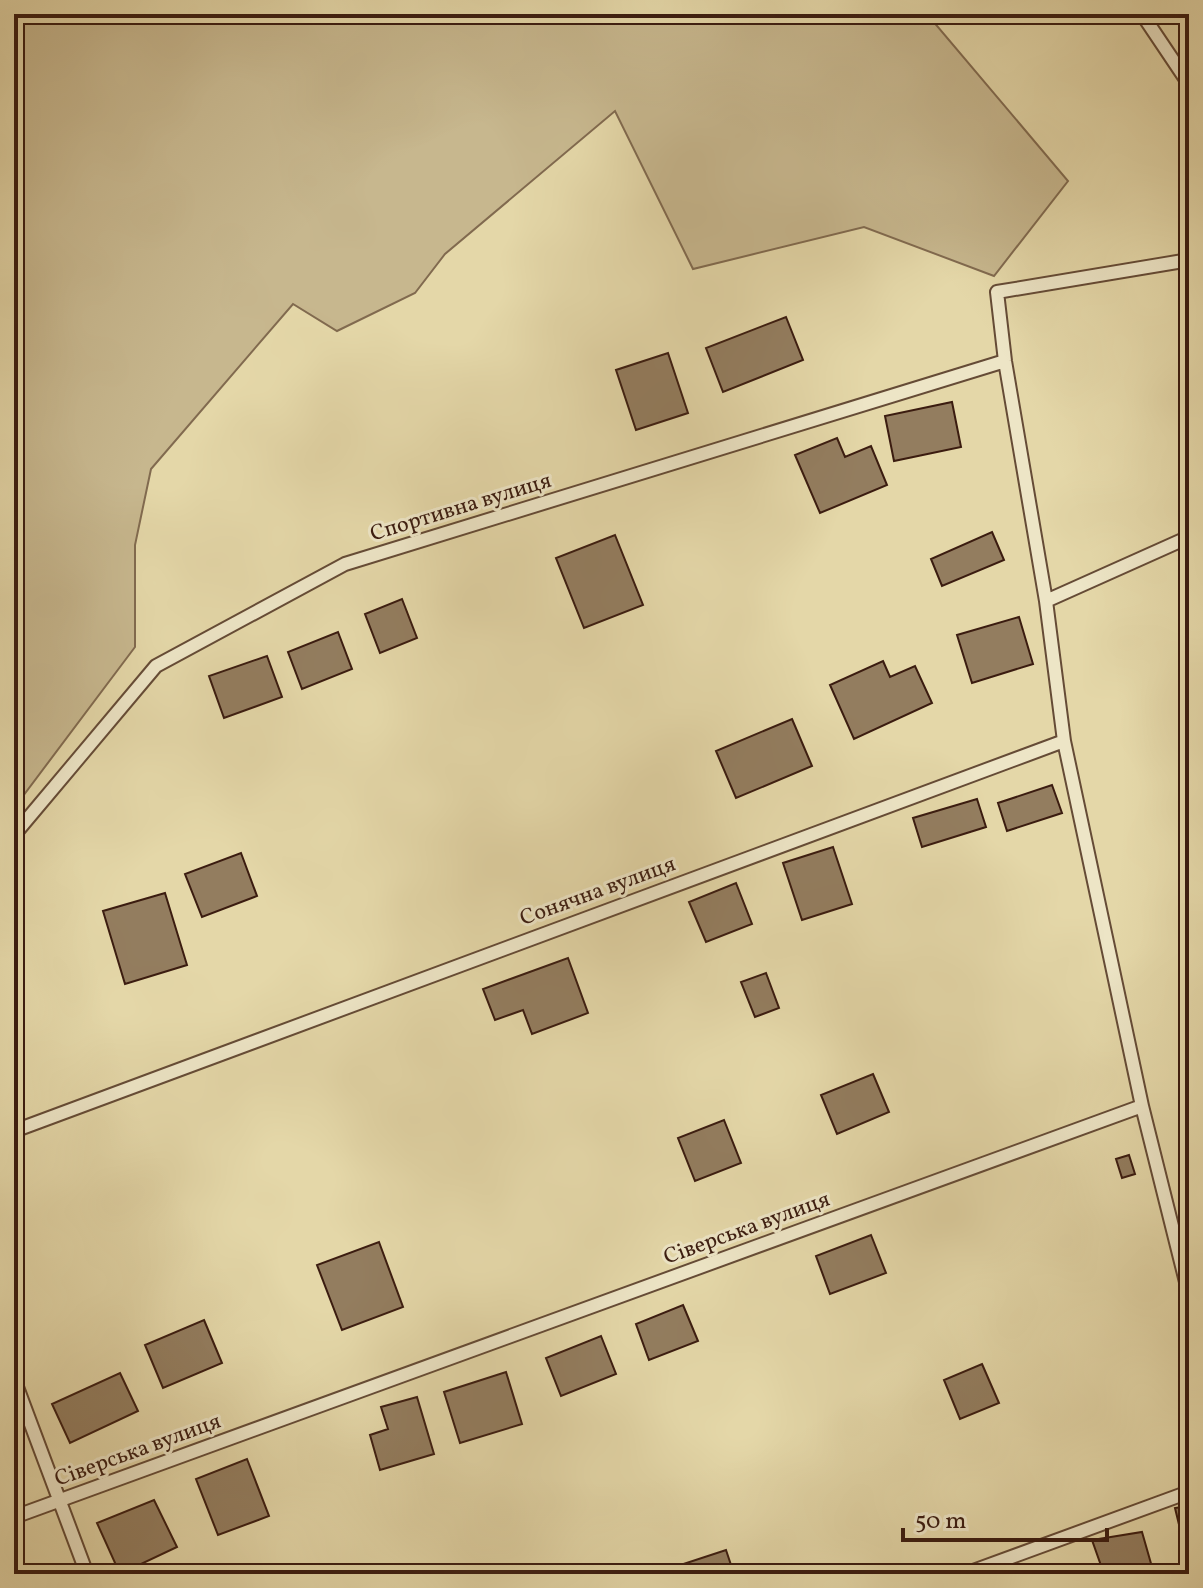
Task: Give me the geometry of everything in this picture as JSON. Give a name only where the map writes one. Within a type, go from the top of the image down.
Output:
[{"type":"lane","points":[[1142,14],[1189,84]]},
{"type":"lane","points":[[1189,260],[997,292],[1005,361],[1046,601],[1064,741],[1142,1106],[1189,1294]]},
{"type":"lane","name":"Спортивна вулиця","points":[[14,835],[156,666],[345,564],[1005,361]]},
{"type":"lane","points":[[1046,601],[1189,537]]},
{"type":"lane","name":"Сонячна вулиця","points":[[14,1131],[1064,741]]},
{"type":"lane","name":"Сіверська вулиця","points":[[14,1517],[1142,1106]]},
{"type":"lane","points":[[14,1379],[87,1574]]},
{"type":"lane","points":[[965,1574],[1189,1492]]},
{"type":"shaded area","points":[[14,14],[927,14],[1068,181],[994,276],[864,227],[693,269],[615,111],[445,254],[415,293],[337,331],[293,304],[151,469],[135,545],[135,647],[14,808]]},
{"type":"building","points":[[786,317],[803,360],[723,392],[706,348]]},
{"type":"building","points":[[668,353],[688,413],[636,430],[616,370]]},
{"type":"building","points":[[952,402],[961,447],[894,461],[885,416]]},
{"type":"building","points":[[837,438],[845,457],[871,446],[887,485],[820,513],[795,455]]},
{"type":"building","points":[[992,532],[1004,560],[942,586],[931,559]]},
{"type":"building","points":[[615,535],[643,605],[584,628],[556,558]]},
{"type":"building","points":[[402,599],[417,638],[380,653],[365,614]]},
{"type":"building","points":[[1019,617],[1033,664],[972,683],[957,635]]},
{"type":"building","points":[[338,632],[352,669],[302,689],[288,652]]},
{"type":"building","points":[[267,656],[282,697],[224,718],[209,676]]},
{"type":"building","points":[[883,661],[890,677],[915,666],[932,703],[854,739],[830,685]]},
{"type":"building","points":[[792,719],[812,766],[736,798],[716,751]]},
{"type":"building","points":[[1052,785],[1062,813],[1007,831],[998,803]]},
{"type":"building","points":[[977,799],[986,827],[922,847],[913,818]]},
{"type":"building","points":[[833,847],[852,904],[802,920],[783,863]]},
{"type":"building","points":[[241,853],[257,896],[202,917],[185,874]]},
{"type":"building","points":[[736,883],[752,924],[706,942],[689,902]]},
{"type":"building","points":[[165,893],[187,965],[125,984],[103,911]]},
{"type":"building","points":[[568,958],[588,1013],[532,1034],[523,1010],[495,1020],[483,989]]},
{"type":"building","points":[[766,973],[779,1008],[755,1017],[741,982]]},
{"type":"building","points":[[873,1074],[889,1112],[837,1134],[821,1095]]},
{"type":"building","points":[[724,1120],[741,1163],[695,1181],[678,1138]]},
{"type":"building","points":[[1129,1155],[1135,1174],[1122,1178],[1116,1159]]},
{"type":"building","points":[[871,1235],[886,1273],[830,1294],[816,1256]]},
{"type":"building","points":[[379,1242],[403,1307],[342,1330],[317,1265]]},
{"type":"building","points":[[683,1305],[698,1341],[649,1360],[636,1324]]},
{"type":"building","points":[[204,1320],[222,1363],[163,1388],[145,1345]]},
{"type":"building","points":[[601,1336],[616,1374],[561,1396],[546,1358]]},
{"type":"building","points":[[982,1364],[999,1403],[960,1419],[944,1380]]},
{"type":"building","points":[[506,1372],[522,1424],[460,1443],[444,1392]]},
{"type":"building","points":[[120,1373],[138,1411],[70,1443],[52,1404]]},
{"type":"building","points":[[417,1397],[434,1454],[380,1470],[370,1435],[388,1429],[381,1407]]},
{"type":"building","points":[[247,1459],[269,1516],[218,1535],[196,1479]]},
{"type":"building","points":[[154,1500],[177,1547],[120,1574],[97,1523]]},
{"type":"building","points":[[1189,1506],[1189,1566],[1175,1508]]},
{"type":"building","points":[[1142,1532],[1154,1574],[1104,1574],[1092,1540]]},
{"type":"building","points":[[726,1550],[734,1574],[656,1574],[656,1573]]}]
